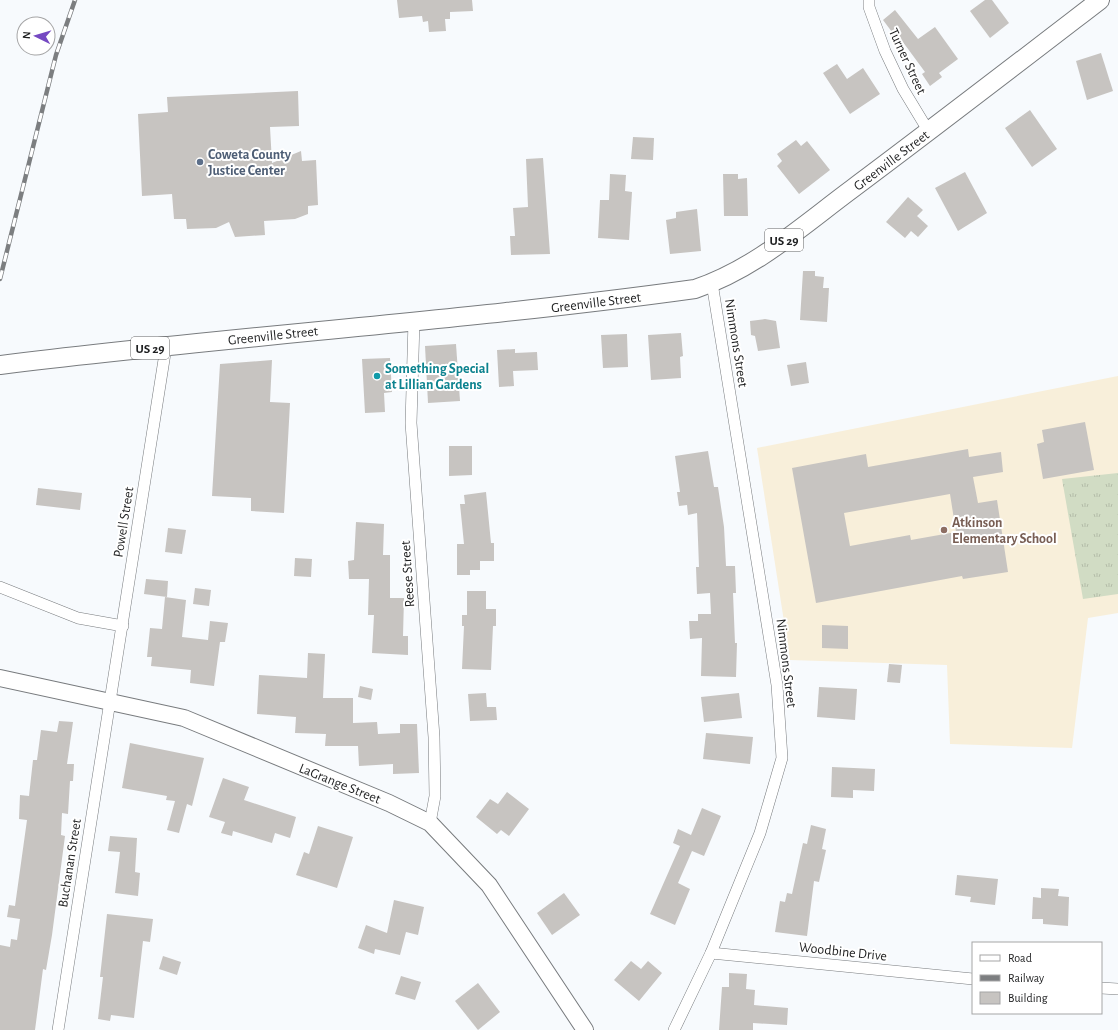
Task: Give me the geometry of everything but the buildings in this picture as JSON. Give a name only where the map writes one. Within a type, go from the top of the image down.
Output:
[{"type":"main road","name":"Greenville Street","points":[[4,365],[414,321],[581,305],[695,289],[712,283],[751,264],[928,132],[1100,0]]},
{"type":"street","name":"Turner Street","points":[[869,0],[869,7],[885,51],[903,89],[928,132]]},
{"type":"street","name":"Nimmons Street","points":[[674,1030],[711,954],[760,833],[782,758],[777,685],[712,283]]},
{"type":"street","name":"Reese Street","points":[[414,321],[411,423],[434,737],[435,796],[430,823]]},
{"type":"street","name":"Powell Street","points":[[111,701],[166,347]]},
{"type":"street","points":[[0,586],[78,618],[123,626]]},
{"type":"street","name":"LaGrange Street","points":[[0,678],[184,718],[389,803],[430,823],[489,885],[585,1030]]},
{"type":"street","name":"Buchanan Street","points":[[58,1030],[106,721],[111,701]]},
{"type":"street","name":"Woodbine Drive","points":[[711,954],[972,979]]},
{"type":"street","points":[[1102,988],[1118,989]]},
{"type":"shaded area","name":"Atkinson Elementary School","points":[[1118,376],[1118,613],[1088,618],[1072,748],[950,744],[947,665],[790,660],[757,448]]},
{"type":"green space","points":[[1118,473],[1118,594],[1083,599],[1062,479]]},
{"type":"railway","points":[[0,279],[56,55],[75,0]]},
{"type":"place","name":"Coweta County Justice Center","points":[[200,162]]},
{"type":"place","name":"Something Special at Lillian Gardens","points":[[377,376]]},
{"type":"place","name":"Atkinson Elementary School","points":[[944,530]]}]
